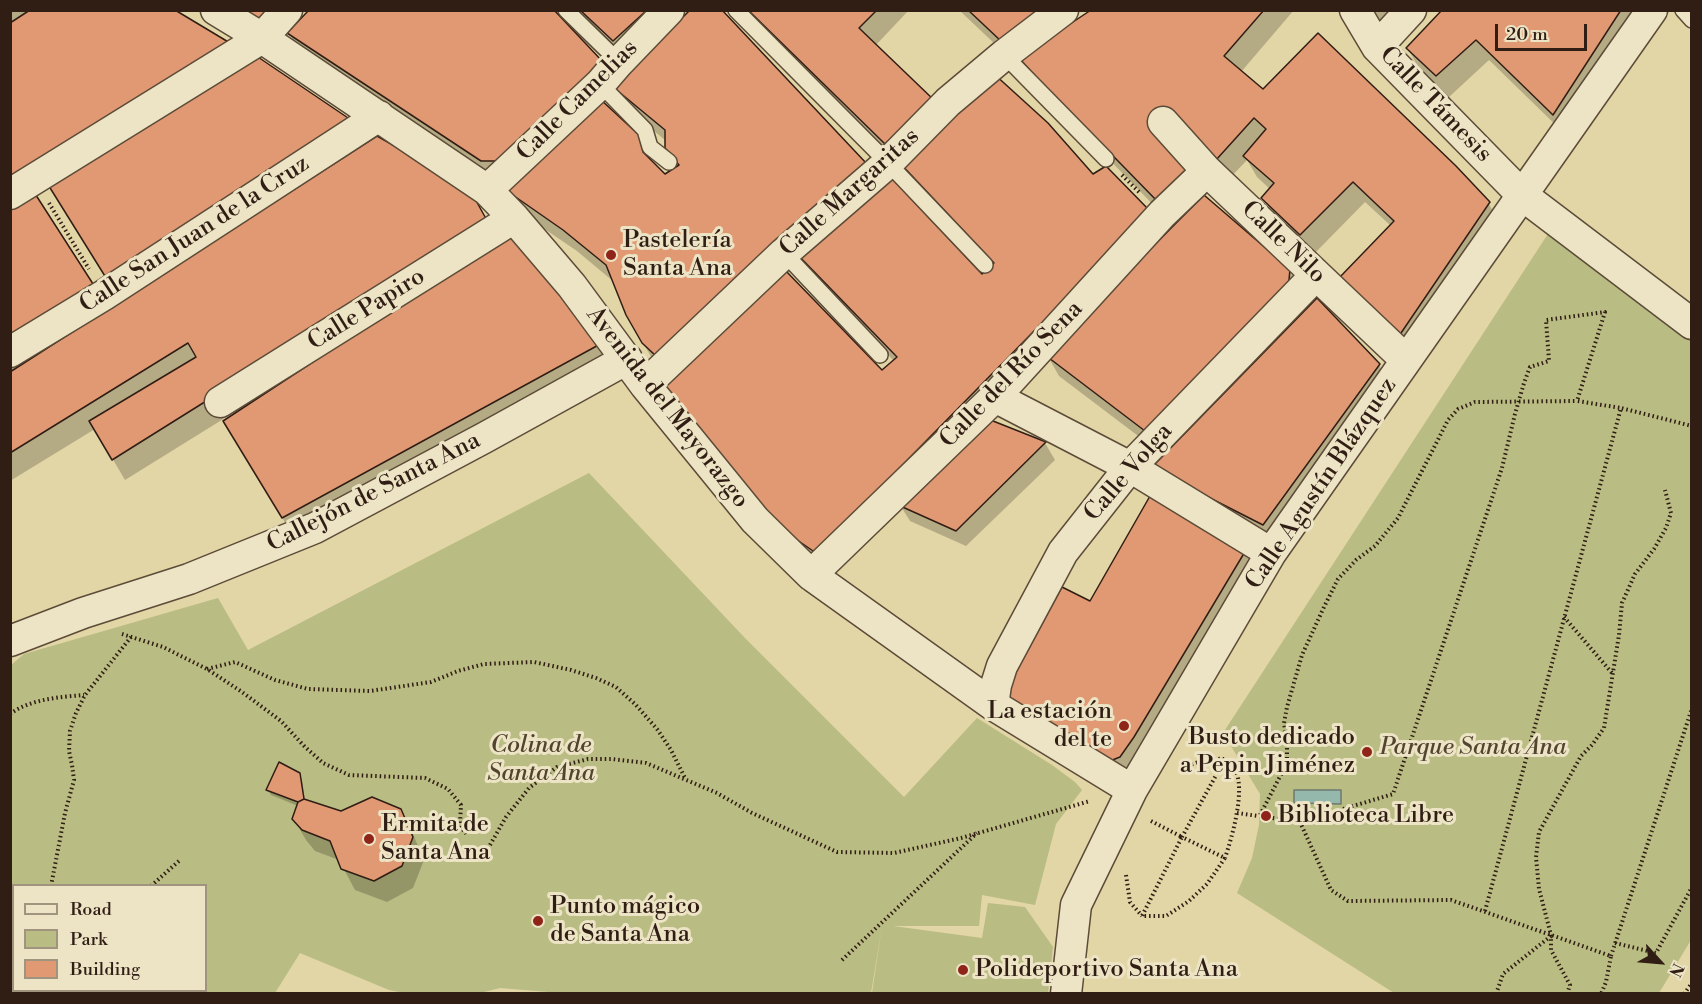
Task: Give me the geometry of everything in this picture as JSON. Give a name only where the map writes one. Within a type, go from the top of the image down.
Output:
[{"type":"street","name":"Avenida del Mayorazgo","points":[[216,10],[262,38],[487,190],[572,286],[645,386],[755,520],[811,575],[1127,799]]},
{"type":"street","points":[[23,187],[262,38],[287,10]]},
{"type":"street","name":"Calle Camelias","points":[[487,190],[600,84],[669,10]]},
{"type":"street","name":"Calle Margaritas","points":[[645,386],[784,253],[888,163],[948,102],[1063,10]]},
{"type":"street","name":"Calle Támesis","points":[[1355,10],[1377,47],[1522,195],[1692,324]]},
{"type":"street","points":[[1377,47],[1411,10]]},
{"type":"street","name":"Calle Agustín Blázquez","points":[[1066,993],[1076,905],[1127,799],[1271,552],[1652,10]]},
{"type":"street","name":"Calle San Juan de la Cruz","points":[[10,352],[104,295],[379,116]]},
{"type":"street","name":"Calle Nilo","points":[[1163,122],[1207,171],[1406,360]]},
{"type":"street","name":"Calle del Río Sena","points":[[811,575],[995,397],[1162,214],[1207,171]]},
{"type":"street","name":"Calle Papiro","points":[[220,402],[514,218]]},
{"type":"street","name":"Calle Volga","points":[[993,705],[1002,666],[1063,552],[1130,467],[1316,275]]},
{"type":"street","name":"Callejón de Santa Ana","points":[[10,641],[83,613],[189,579],[315,528],[627,359]]},
{"type":"street","points":[[995,397],[1130,467],[1271,552]]},
{"type":"lane","points":[[566,10],[619,62]]},
{"type":"lane","points":[[736,10],[888,163],[985,265]]},
{"type":"lane","points":[[1683,10],[1692,20]]},
{"type":"lane","points":[[1004,55],[1106,159]]},
{"type":"lane","points":[[600,84],[645,130],[650,147],[669,162]]},
{"type":"lane","points":[[784,253],[880,355]]},
{"type":"path","points":[[1106,159],[1162,214]]},
{"type":"path","points":[[23,187],[104,295]]},
{"type":"path","points":[[1237,813],[1300,822],[1393,794],[1502,468],[1524,383],[1530,368],[1549,362],[1545,320],[1605,312],[1577,401]]},
{"type":"path","points":[[1260,815],[1287,763],[1284,723],[1287,707],[1302,655],[1324,607],[1338,579],[1356,560],[1375,546],[1398,518],[1448,420],[1458,410],[1475,402],[1577,401],[1621,408],[1692,426]]},
{"type":"path","points":[[1485,911],[1621,408]]},
{"type":"path","points":[[1568,993],[1570,985],[1551,950],[1551,935],[1539,889],[1536,857],[1539,832],[1581,756],[1604,728],[1620,635],[1622,603],[1635,574],[1666,528],[1671,513],[1665,490]]},
{"type":"path","points":[[1564,617],[1612,674]]},
{"type":"path","points":[[119,633],[163,646],[207,669],[281,721],[323,763],[349,775],[425,778],[448,789],[461,805],[460,825],[466,834]]},
{"type":"path","points":[[51,884],[74,780],[69,751],[70,731],[85,694],[131,637]]},
{"type":"path","points":[[207,669],[235,662],[275,680],[308,689],[370,691],[431,682],[484,664],[534,662],[571,670],[616,687],[635,704],[657,729],[671,750],[685,779]]},
{"type":"path","points":[[10,714],[18,708],[38,702],[85,694]]},
{"type":"path","points":[[1601,993],[1606,982],[1615,943],[1692,708]]},
{"type":"path","points":[[1127,869],[1126,878],[1130,902],[1142,916],[1166,916],[1189,901],[1207,884],[1225,858],[1237,813],[1238,783],[1235,768],[1225,759],[1215,758],[1185,767],[1178,773]]},
{"type":"path","points":[[490,845],[506,817],[529,788],[557,767],[588,759],[612,759],[646,763],[685,779],[837,852],[894,853],[1127,799],[1182,837],[1225,858]]},
{"type":"path","points":[[1142,916],[1225,759]]},
{"type":"path","points":[[1300,822],[1331,890],[1348,901],[1451,900],[1611,956]]},
{"type":"path","points":[[842,960],[978,833]]},
{"type":"path","points":[[152,884],[180,860]]},
{"type":"path","points":[[1615,943],[1656,953],[1692,887]]},
{"type":"path","points":[[1496,993],[1503,974],[1551,935]]},
{"type":"path","points":[[1684,993],[1692,983]]},
{"type":"green space","name":"Parque Santa Ana","points":[[1557,220],[1691,334],[1691,940],[1659,993],[1394,993],[1237,893],[1252,858],[1259,825],[1260,794],[1223,733]]},
{"type":"green space","name":"Colina de Santa Ana","points":[[589,473],[744,637],[904,797],[977,718],[1075,782],[1082,790],[1056,824],[1035,905],[982,895],[979,926],[893,926],[982,938],[988,903],[1025,907],[1053,947],[1048,993],[872,993],[882,926],[871,993],[573,994],[500,988],[480,993],[405,993],[389,990],[300,953],[275,993],[11,994],[11,665],[24,654],[218,598],[248,650]]},
{"type":"water","points":[[1294,790],[1341,790],[1341,804],[1294,803]]},
{"type":"building","points":[[30,10],[175,10],[235,46],[10,183],[10,23]]},
{"type":"building","points":[[237,10],[272,10],[260,24]]},
{"type":"building","points":[[309,10],[554,10],[603,62],[497,161],[481,161],[287,33]]},
{"type":"building","points":[[580,10],[647,10],[613,41]]},
{"type":"building","points":[[690,10],[722,10],[867,164],[656,356],[642,343],[626,315],[606,265],[563,230],[507,191],[600,99],[639,135],[643,152],[665,174],[679,165],[665,148],[665,130],[613,87]]},
{"type":"building","points":[[748,10],[877,10],[859,28],[935,101],[885,144]]},
{"type":"building","points":[[968,10],[1041,10],[1002,42]]},
{"type":"building","points":[[1091,10],[1264,10],[1224,56],[1263,89],[1318,33],[1456,166],[1490,202],[1399,336],[1339,278],[1394,221],[1353,182],[1300,235],[1261,198],[1274,183],[1243,156],[1266,129],[1254,118],[1216,160],[1189,169],[1158,202],[1019,58]]},
{"type":"building","points":[[1442,10],[1621,10],[1553,115],[1476,40],[1436,76],[1406,48]]},
{"type":"building","points":[[252,53],[357,124],[108,281],[47,183]]},
{"type":"building","points":[[993,73],[1048,123],[1093,174],[1106,166],[1151,212],[816,553],[755,511],[661,380],[784,269],[882,370],[897,357],[796,253],[886,172],[982,274],[994,263],[897,160]]},
{"type":"building","points":[[377,136],[469,188],[489,224],[112,460],[89,421],[196,357],[188,343],[10,453],[10,372]]},
{"type":"building","points":[[32,189],[95,287],[10,341],[10,203]]},
{"type":"building","points":[[1204,195],[1290,269],[1288,291],[1145,431],[1045,355]]},
{"type":"building","points":[[515,229],[604,342],[282,518],[223,421]]},
{"type":"building","points":[[1317,298],[1380,364],[1263,525],[1151,468]]},
{"type":"building","points":[[988,419],[1046,442],[956,531],[898,505]]},
{"type":"building","points":[[1150,496],[1246,550],[1134,737],[1120,757],[1105,763],[1002,698],[1062,587],[1090,601]]},
{"type":"building","points":[[279,762],[300,773],[304,799],[298,802],[266,790]]},
{"type":"building","name":"Ermita de Santa Ana","points":[[372,797],[401,809],[413,837],[402,866],[374,881],[341,869],[330,841],[302,830],[292,819],[298,802],[304,799],[341,811]]},
{"type":"place","name":"Pastelería Santa Ana","points":[[611,255]]},
{"type":"place","name":"La estación del te","points":[[1124,726]]},
{"type":"place","name":"Busto dedicado a Pepin Jiménez","points":[[1367,752]]},
{"type":"place","name":"Biblioteca Libre","points":[[1266,816]]},
{"type":"place","name":"Ermita de Santa Ana","points":[[369,839]]},
{"type":"place","name":"Punto mágico de Santa Ana","points":[[538,921]]},
{"type":"place","name":"Polideportivo Santa Ana","points":[[963,970]]}]
